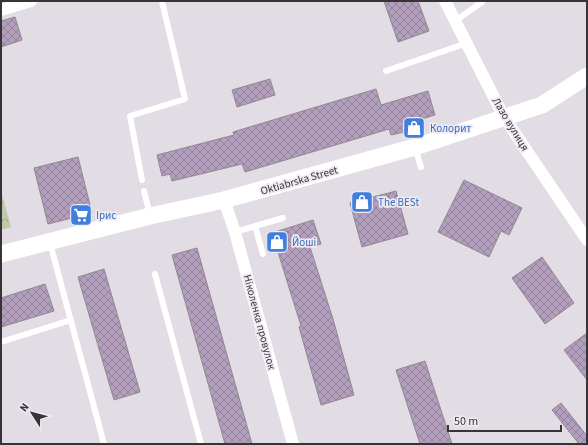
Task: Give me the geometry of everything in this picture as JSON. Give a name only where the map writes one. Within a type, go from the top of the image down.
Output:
[{"type":"main road","name":"Oktiabrska Street","points":[[1,254],[150,216],[224,200],[415,147],[542,105],[587,76]]},
{"type":"street","points":[[1,10],[31,1]]},
{"type":"street","name":"Лазо вулиця","points":[[445,1],[504,117],[587,240]]},
{"type":"street","name":"Ніколенка провулок","points":[[224,200],[235,232],[293,444]]},
{"type":"lane","points":[[142,180],[130,116],[185,99],[162,1]]},
{"type":"lane","points":[[455,21],[482,1]]},
{"type":"lane","points":[[386,71],[467,43]]},
{"type":"lane","points":[[415,147],[421,167]]},
{"type":"lane","points":[[144,191],[150,216]]},
{"type":"lane","points":[[235,232],[283,218]]},
{"type":"lane","points":[[255,226],[263,254]]},
{"type":"lane","points":[[50,241],[104,444]]},
{"type":"lane","points":[[155,274],[201,444]]},
{"type":"lane","points":[[1,342],[71,320]]},
{"type":"green space","points":[[1,191],[11,227],[1,230]]},
{"type":"building","points":[[384,1],[418,1],[429,31],[398,42]]},
{"type":"building","points":[[15,17],[22,40],[1,47],[1,21]]},
{"type":"building","points":[[270,79],[275,95],[237,107],[232,90]]},
{"type":"building","points":[[376,89],[381,105],[428,91],[435,115],[418,120],[420,127],[400,133],[391,135],[389,129],[245,172],[242,164],[172,181],[170,174],[162,176],[157,155],[234,135],[233,132]]},
{"type":"building","points":[[78,157],[92,213],[48,224],[34,168]]},
{"type":"building","points":[[464,180],[522,208],[509,235],[501,231],[489,257],[438,232]]},
{"type":"building","points":[[396,191],[408,234],[362,247],[350,203]]},
{"type":"building","points":[[313,220],[321,244],[310,247],[333,319],[354,395],[321,405],[299,327],[301,326],[272,233]]},
{"type":"building","points":[[197,248],[252,444],[225,444],[172,255]]},
{"type":"building","points":[[542,257],[574,303],[545,324],[512,278]]},
{"type":"building","points":[[104,269],[140,392],[114,400],[78,277]]},
{"type":"building","points":[[45,284],[54,311],[1,327],[1,298]]},
{"type":"building","points":[[587,333],[587,380],[564,350]]},
{"type":"building","points":[[425,361],[452,444],[420,444],[396,370]]},
{"type":"building","points":[[561,403],[587,436],[587,444],[579,444],[552,410]]},
{"type":"place","name":"Колорит","points":[[414,128]]},
{"type":"place","name":"The BESt","points":[[362,202]]},
{"type":"place","name":"Ірис","points":[[81,215]]},
{"type":"place","name":"Йоші","points":[[277,242]]}]
